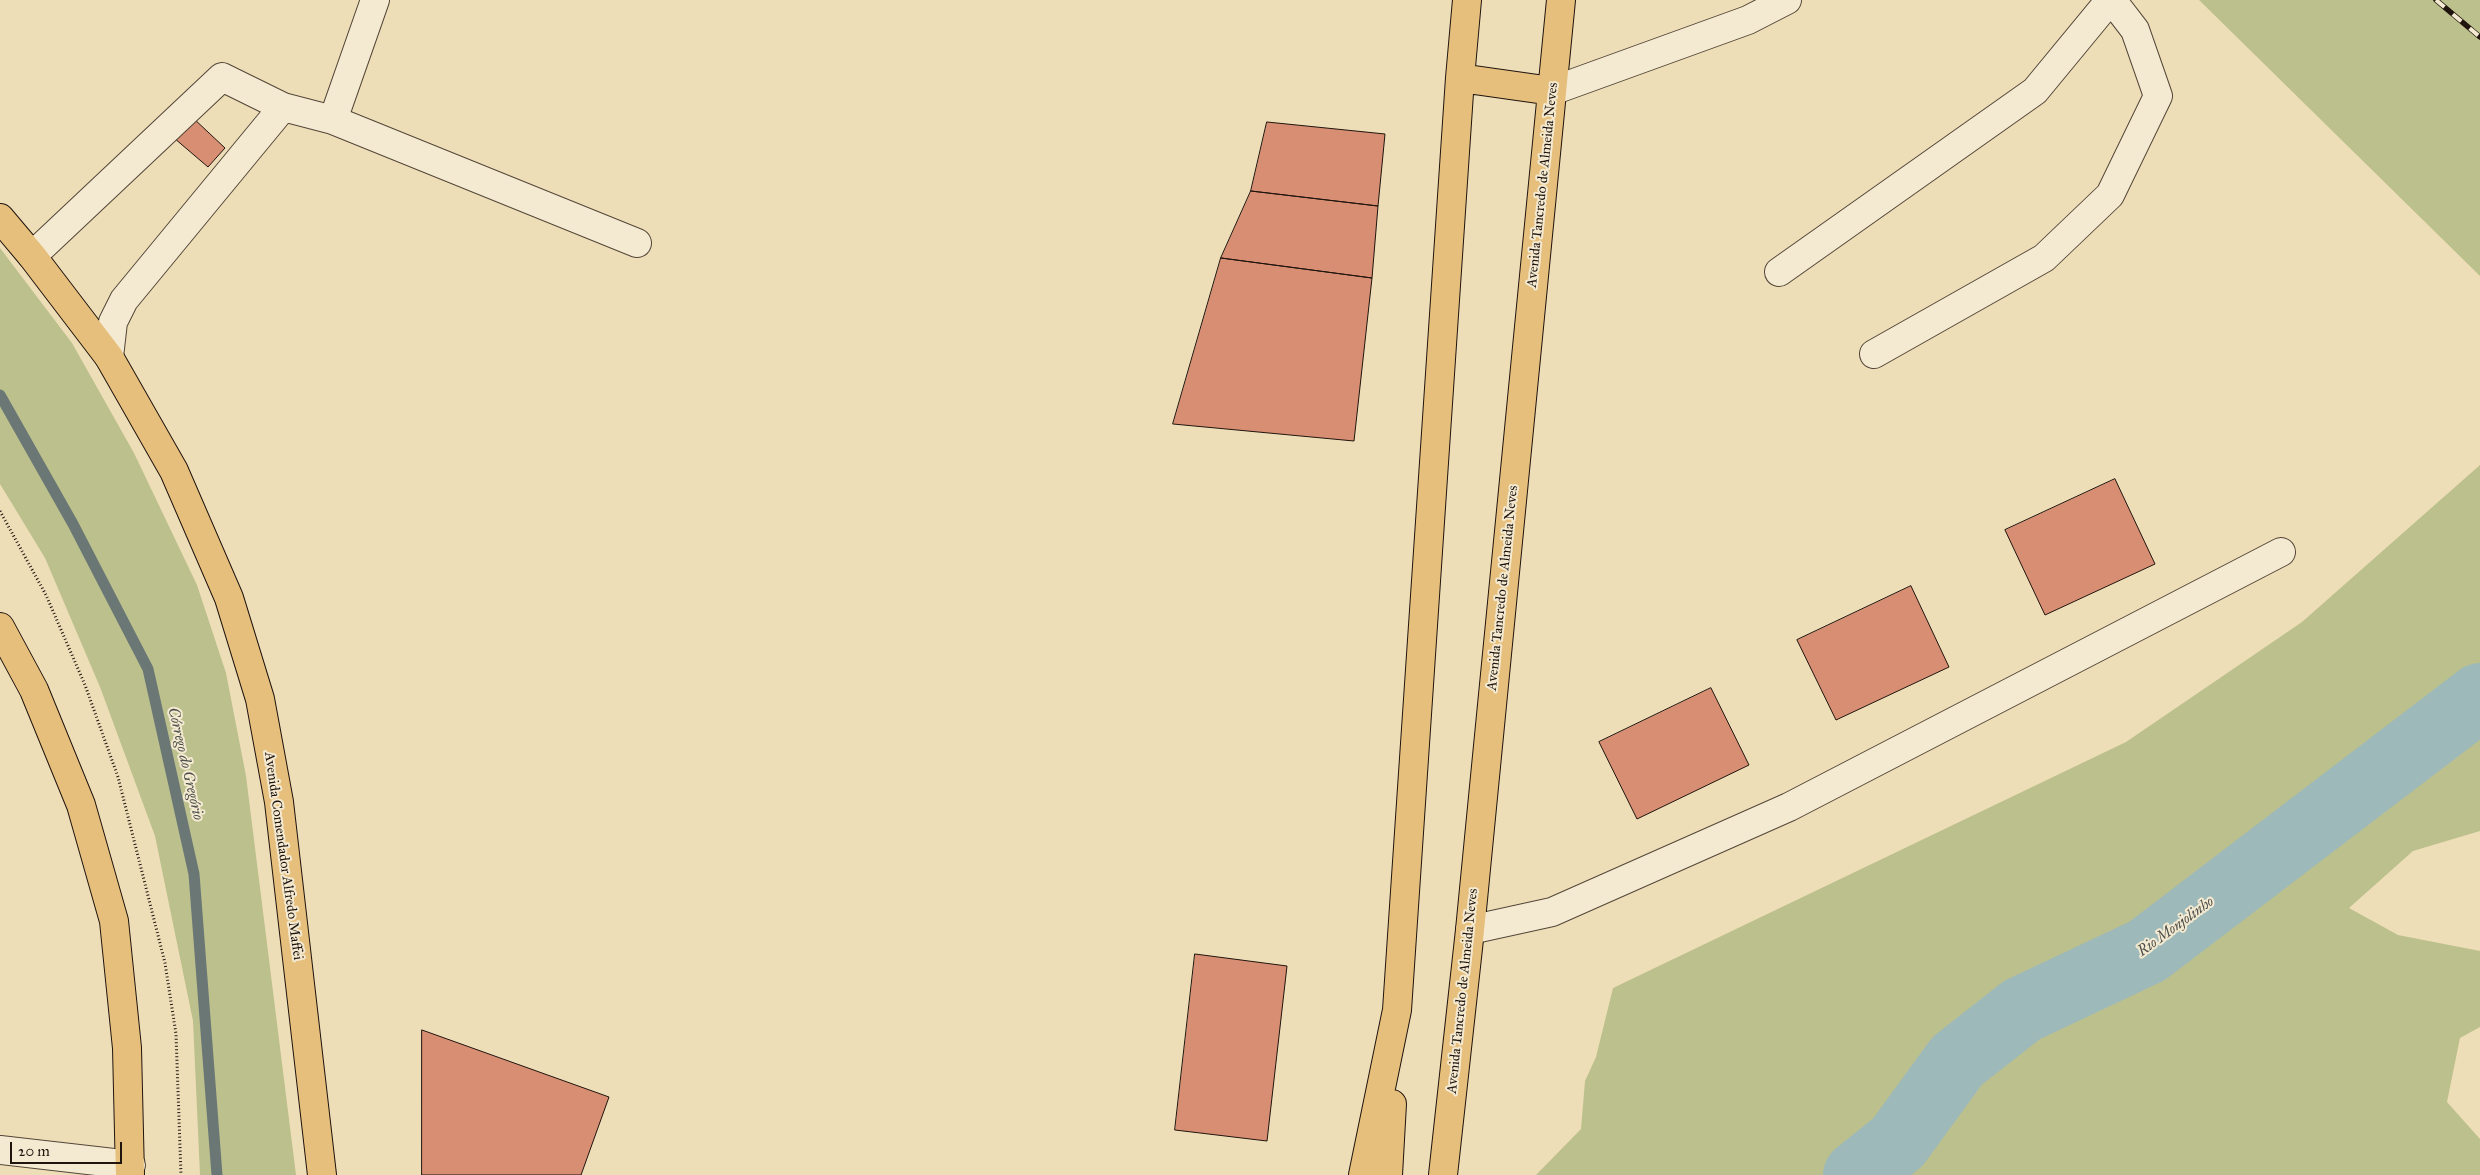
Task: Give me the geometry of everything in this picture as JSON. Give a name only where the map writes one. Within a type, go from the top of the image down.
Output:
[{"type":"main road","points":[[1388,1175],[1397,1010],[1460,78],[1467,0]]},
{"type":"main road","name":"Avenida Tancredo de Almeida Neves","points":[[1443,1175],[1470,930],[1561,0]]},
{"type":"main road","points":[[1460,78],[1552,90]]},
{"type":"main road","name":"Avenida Comendador Alfredo Maffei","points":[[0,218],[32,256],[109,357],[174,471],[229,598],[260,699],[279,802],[322,1175]]},
{"type":"main road","points":[[0,627],[34,690],[81,805],[114,921],[127,1048],[131,1170]]},
{"type":"main road","points":[[1363,1175],[1397,1010]]},
{"type":"street","points":[[333,120],[375,0]]},
{"type":"street","points":[[1552,90],[1748,20],[1787,0]]},
{"type":"street","points":[[1779,272],[2035,91],[2111,0],[2136,30],[2158,96],[2110,195],[2044,258],[1874,354]]},
{"type":"street","points":[[32,256],[222,77],[283,107],[333,120],[637,243]]},
{"type":"street","points":[[109,357],[113,322],[124,300],[283,107]]},
{"type":"street","points":[[1470,930],[1552,912],[1789,807],[2280,552]]},
{"type":"street","points":[[0,1150],[131,1170]]},
{"type":"green space","points":[[2199,0],[2480,0],[2480,276]]},
{"type":"green space","points":[[0,248],[72,343],[134,453],[197,585],[226,673],[246,776],[296,1175],[200,1175],[193,1021],[155,836],[100,687],[45,558],[0,484]]},
{"type":"green space","points":[[2480,465],[2480,831],[2413,851],[2349,908],[2398,935],[2480,951],[2480,1027],[2460,1038],[2447,1102],[2480,1139],[2480,1175],[1536,1175],[1581,1129],[1585,1081],[1596,1057],[1613,988],[2126,742],[2302,622]]},
{"type":"building","points":[[192,117],[225,148],[208,167],[174,138]]},
{"type":"building","points":[[1267,122],[1385,134],[1378,206],[1251,191]]},
{"type":"building","points":[[1251,191],[1378,206],[1372,278],[1221,258]]},
{"type":"building","points":[[1221,258],[1372,278],[1354,441],[1173,424]]},
{"type":"building","points":[[2115,479],[2155,564],[2045,615],[2005,530]]},
{"type":"building","points":[[1911,586],[1949,667],[1836,720],[1797,640]]},
{"type":"building","points":[[1711,688],[1749,765],[1637,819],[1599,742]]},
{"type":"building","points":[[1195,954],[1287,966],[1267,1141],[1175,1130]]},
{"type":"building","points":[[422,1030],[609,1097],[581,1175],[422,1175]]},
{"type":"waterway","name":"Córrego do Gregório","points":[[0,395],[73,524],[148,669],[194,874],[217,1175]]},
{"type":"waterway","name":"Rio Monjolinho","points":[[1857,1175],[1898,1142],[1957,1061],[2022,1010],[2147,951],[2480,697]]},
{"type":"railway","points":[[2436,0],[2480,37]]}]
